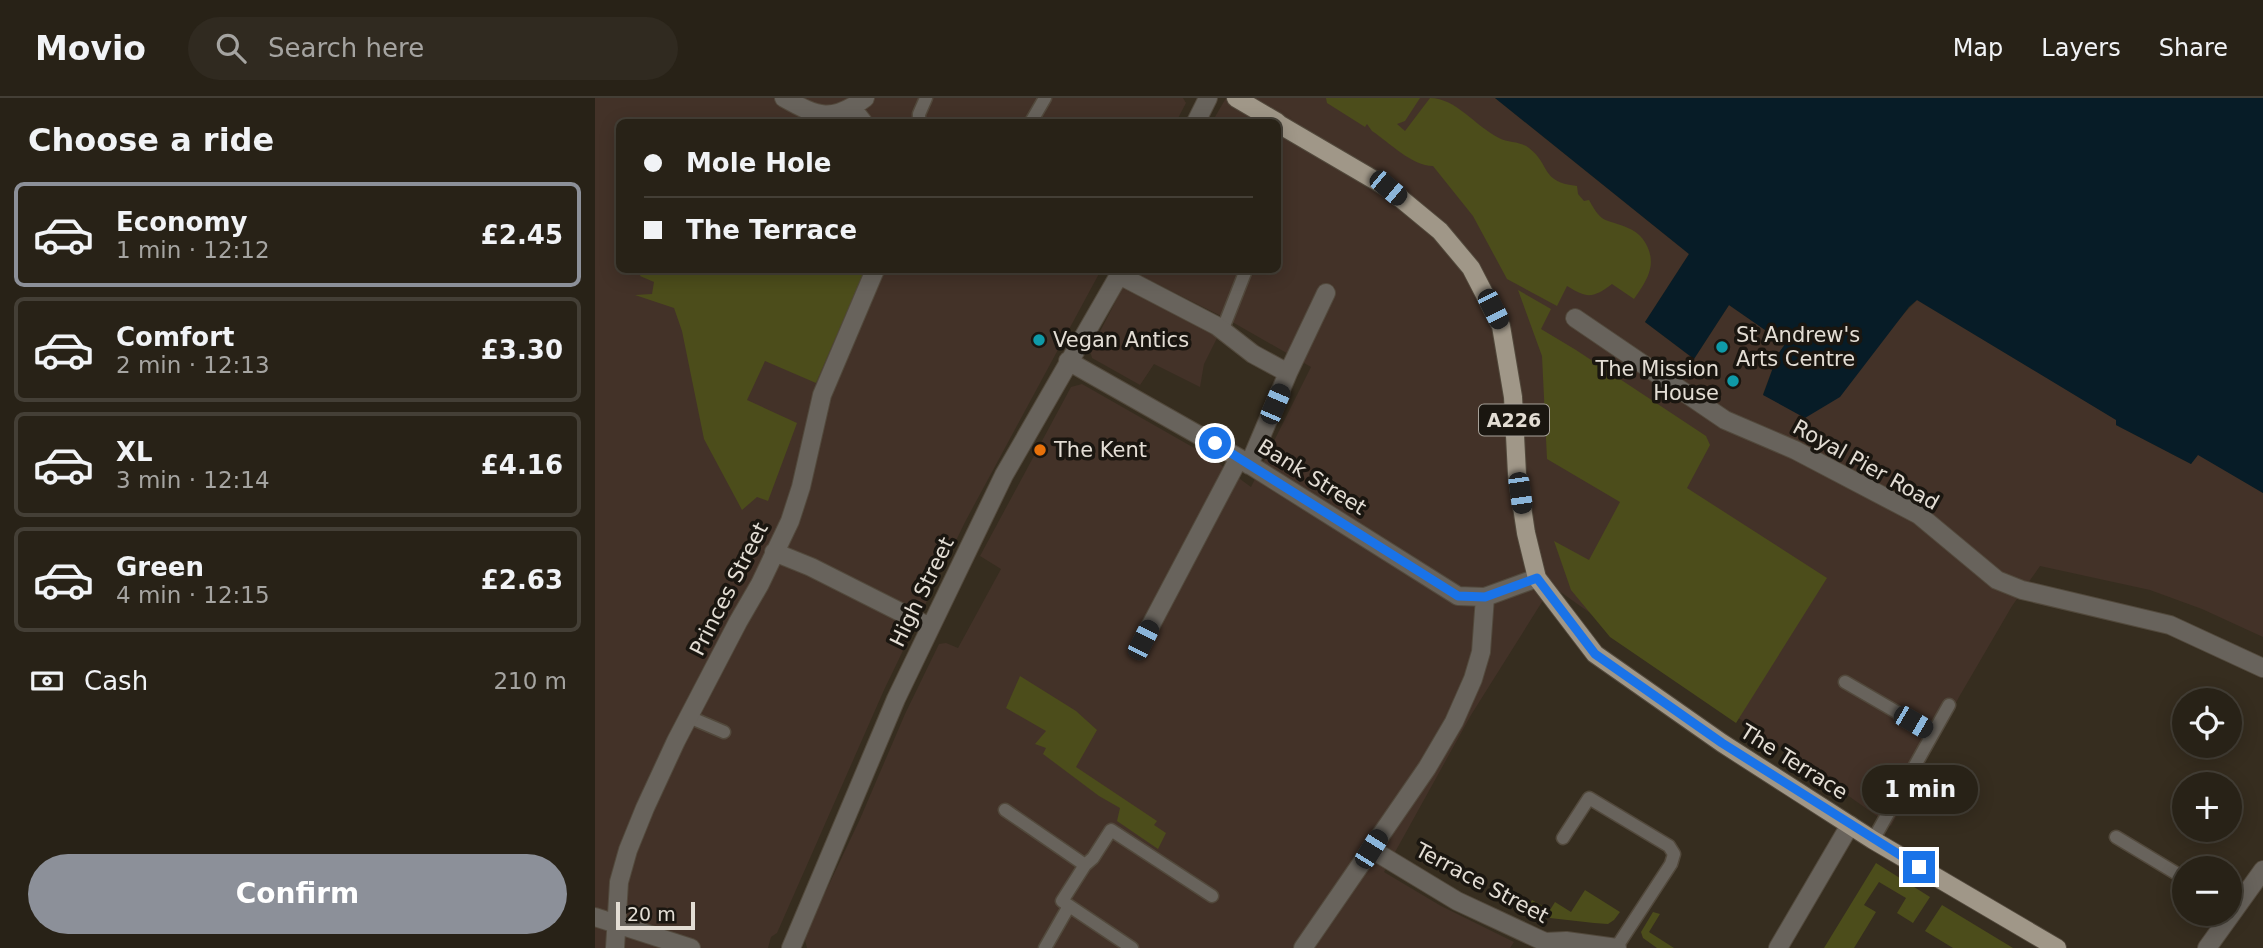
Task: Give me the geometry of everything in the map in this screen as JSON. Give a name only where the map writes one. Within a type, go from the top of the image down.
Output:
[{"type":"main road","name":"A226","points":[[1236,98],[1270,119]]},
{"type":"main road","name":"A226","points":[[1281,125],[1388,188],[1440,231],[1471,268],[1501,326],[1513,397],[1517,474],[1526,533],[1537,578]]},
{"type":"main road","name":"The Terrace","points":[[1537,578],[1595,654],[1722,743],[1873,840],[2057,948]]},
{"type":"street","points":[[784,98],[812,114],[829,116],[860,110]]},
{"type":"street","points":[[1198,119],[1208,98]]},
{"type":"street","name":"Princes Street","points":[[615,948],[619,882],[628,850],[689,717],[743,611],[760,584],[790,521],[801,487],[822,395],[874,273]]},
{"type":"street","name":"High Street","points":[[791,948],[896,699],[930,627],[1004,475],[1119,273]]},
{"type":"street","points":[[1122,273],[1288,373]]},
{"type":"street","points":[[1143,640],[1244,461],[1326,293]]},
{"type":"street","name":"Royal Pier Road","points":[[1575,318],[1725,421],[1795,450],[1919,515],[1997,580],[2022,590],[2170,625],[2263,668]]},
{"type":"street","name":"Bank Street","points":[[1068,361],[1215,443],[1458,596],[1485,597],[1537,578]]},
{"type":"street","points":[[774,552],[811,567],[930,627]]},
{"type":"street","points":[[1303,948],[1432,760],[1462,705],[1481,652],[1485,597]]},
{"type":"street","points":[[1778,948],[1850,825]]},
{"type":"street","name":"Terrace Street","points":[[1371,849],[1457,901],[1543,945],[1560,941],[1617,948]]},
{"type":"street","points":[[2242,897],[2263,870]]},
{"type":"street","points":[[595,917],[691,948]]},
{"type":"street","points":[[2207,948],[2221,926]]},
{"type":"lane","points":[[919,119],[926,98]]},
{"type":"lane","points":[[1033,119],[1045,98]]},
{"type":"lane","points":[[1222,331],[1245,273]]},
{"type":"lane","points":[[1845,682],[1931,732]]},
{"type":"lane","points":[[1873,840],[1948,705]]},
{"type":"lane","points":[[689,717],[724,732]]},
{"type":"lane","points":[[1563,838],[1589,798],[1669,846],[1674,854],[1671,864],[1617,948]]},
{"type":"lane","points":[[1005,810],[1085,865]]},
{"type":"lane","points":[[1132,948],[1062,901],[1111,830],[1212,896]]},
{"type":"lane","points":[[2116,837],[2172,871]]},
{"type":"lane","points":[[1045,948],[1069,906]]},
{"type":"shaded area","points":[[595,98],[1183,98],[1186,103],[1178,119],[616,119],[616,273],[1099,273],[965,522],[884,690],[768,948],[595,948]]},
{"type":"shaded area","points":[[1226,98],[1495,98],[1689,254],[1645,322],[1694,359],[1729,305],[1786,344],[1778,354],[1763,394],[1805,418],[1917,300],[2117,420],[2116,425],[2191,464],[2198,454],[2263,493],[2263,637],[2202,609],[2150,590],[2040,566],[2012,606],[1959,697],[1891,826],[1552,586],[1471,715],[1384,872],[1441,906],[1514,942],[1510,948],[807,948],[804,937],[939,644],[946,643],[958,648],[1001,569],[980,556],[1071,387],[1082,384],[1210,457],[1251,487],[1311,367],[1227,319],[1135,273],[1281,273],[1281,119],[1214,119]]},
{"type":"shaded area","points":[[1326,98],[1420,98],[1405,121],[1397,124],[1405,131],[1430,98],[1439,99],[1457,107],[1499,138],[1525,146],[1536,154],[1551,177],[1577,186],[1578,194],[1584,201],[1589,200],[1602,218],[1634,231],[1643,239],[1651,263],[1649,273],[1634,299],[1612,284],[1589,295],[1567,286],[1557,306],[1507,279],[1473,216],[1433,166],[1409,158],[1372,131],[1367,124],[1365,127],[1327,103]]},
{"type":"shaded area","points":[[642,273],[864,273],[816,383],[765,361],[747,400],[797,423],[768,501],[757,497],[742,510],[704,439],[682,331],[674,308],[635,295],[652,294],[654,282],[640,276]]},
{"type":"shaded area","points":[[1125,283],[1220,332],[1204,364],[1200,387],[1154,364],[1140,385],[1092,358],[1090,351]]},
{"type":"shaded area","points":[[1518,290],[1551,309],[1541,329],[1706,436],[1710,445],[1687,488],[1827,578],[1736,723],[1610,637],[1571,590],[1554,541],[1589,560],[1620,502],[1547,459],[1542,356]]},
{"type":"shaded area","points":[[1020,676],[1076,711],[1097,730],[1076,767],[1157,821],[1154,825],[1166,833],[1158,849],[1117,821],[1120,808],[1099,796],[1043,754],[1046,748],[1035,744],[1046,731],[1006,708]]},
{"type":"shaded area","points":[[1876,863],[1930,897],[1913,923],[1897,913],[1906,898],[1879,882],[1864,905],[1876,912],[1854,948],[1824,948]]},
{"type":"shaded area","points":[[1585,890],[1620,912],[1614,920],[1608,924],[1541,917],[1528,908],[1532,900],[1550,910],[1555,902],[1571,912]]},
{"type":"shaded area","points":[[1942,905],[2013,948],[1953,948],[1925,931]]},
{"type":"shaded area","points":[[1653,912],[1660,914],[1649,932],[1674,948],[1657,948],[1643,938],[1641,932]]},
{"type":"water","points":[[1495,98],[2263,98],[2263,493],[2198,455],[2191,464],[2116,425],[2116,420],[1917,300],[1840,397],[1805,418],[1763,395],[1778,354],[1785,344],[1729,305],[1694,359],[1645,322],[1689,254]]},
{"type":"place","name":"Vegan Antics","points":[[1039,340]]},
{"type":"place","name":"St Andrew's Arts Centre","points":[[1722,347]]},
{"type":"place","name":"The Mission House","points":[[1733,381]]},
{"type":"place","name":"The Kent","points":[[1040,450]]},
{"type":"route","points":[[1215,443],[1458,596],[1485,597],[1537,578],[1595,654],[1722,743],[1919,867]]}]
